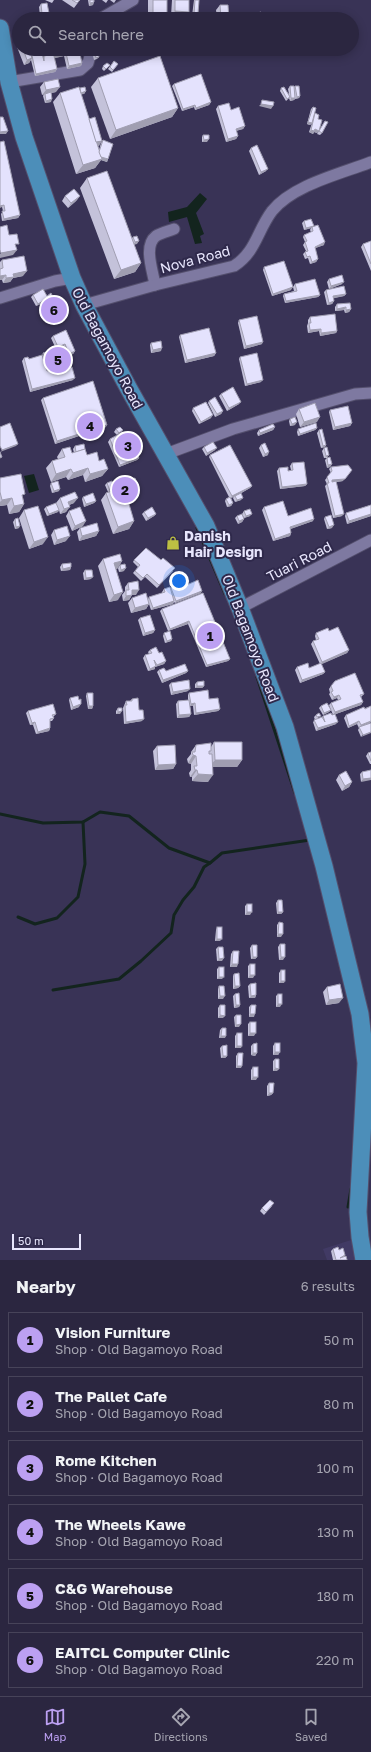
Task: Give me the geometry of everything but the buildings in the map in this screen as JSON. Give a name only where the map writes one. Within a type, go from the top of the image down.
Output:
[{"type":"main road","name":"Old Bagamoyo Road","points":[[0,28],[9,82],[24,137],[72,278],[84,305],[129,389],[206,526],[240,608],[285,727],[324,866],[360,1014],[366,1063],[358,1212],[364,1260]]},
{"type":"street","points":[[112,12],[133,0]]},
{"type":"street","points":[[9,82],[80,70],[88,63],[90,56]]},
{"type":"street","name":"Nova Road","points":[[84,305],[155,285],[234,266],[243,260],[250,251],[272,211],[285,199],[303,188],[371,162]]},
{"type":"street","points":[[155,285],[150,244],[156,236],[174,229]]},
{"type":"street","points":[[0,298],[55,281],[72,278]]},
{"type":"street","points":[[166,454],[233,429],[355,394],[371,394]]},
{"type":"street","name":"Tuari Road","points":[[240,608],[371,540]]},
{"type":"shaded area","points":[[200,193],[207,199],[196,213],[204,234],[200,236],[202,243],[195,244],[187,217],[169,222],[168,212],[187,207]]},
{"type":"shaded area","points":[[34,474],[39,490],[29,493],[24,476]]},
{"type":"shaded area","points":[[351,1240],[357,1260],[327,1260],[323,1249]]},
{"type":"waterway","points":[[197,528],[225,594]]},
{"type":"waterway","points":[[257,677],[295,793]]},
{"type":"waterway","points":[[0,814],[43,823],[83,822],[100,812],[129,816],[169,848],[210,863],[222,853],[310,840]]},
{"type":"waterway","points":[[18,917],[35,924],[57,918],[78,897],[85,864],[83,822]]},
{"type":"waterway","points":[[53,990],[119,979],[171,933],[174,915],[183,900],[194,887],[204,867],[210,863]]},
{"type":"waterway","points":[[348,1207],[351,1189]]},
{"type":"place","name":"EAITCL Computer Clinic","points":[[54,310]]},
{"type":"place","name":"C&G Warehouse","points":[[58,360]]},
{"type":"place","name":"The Wheels Kawe","points":[[90,426]]},
{"type":"place","name":"Rome Kitchen","points":[[128,446]]},
{"type":"place","name":"The Pallet Cafe","points":[[125,490]]},
{"type":"place","name":"Danish Hair Design","points":[[173,543]]},
{"type":"place","name":"Vision Furniture","points":[[210,636]]}]
